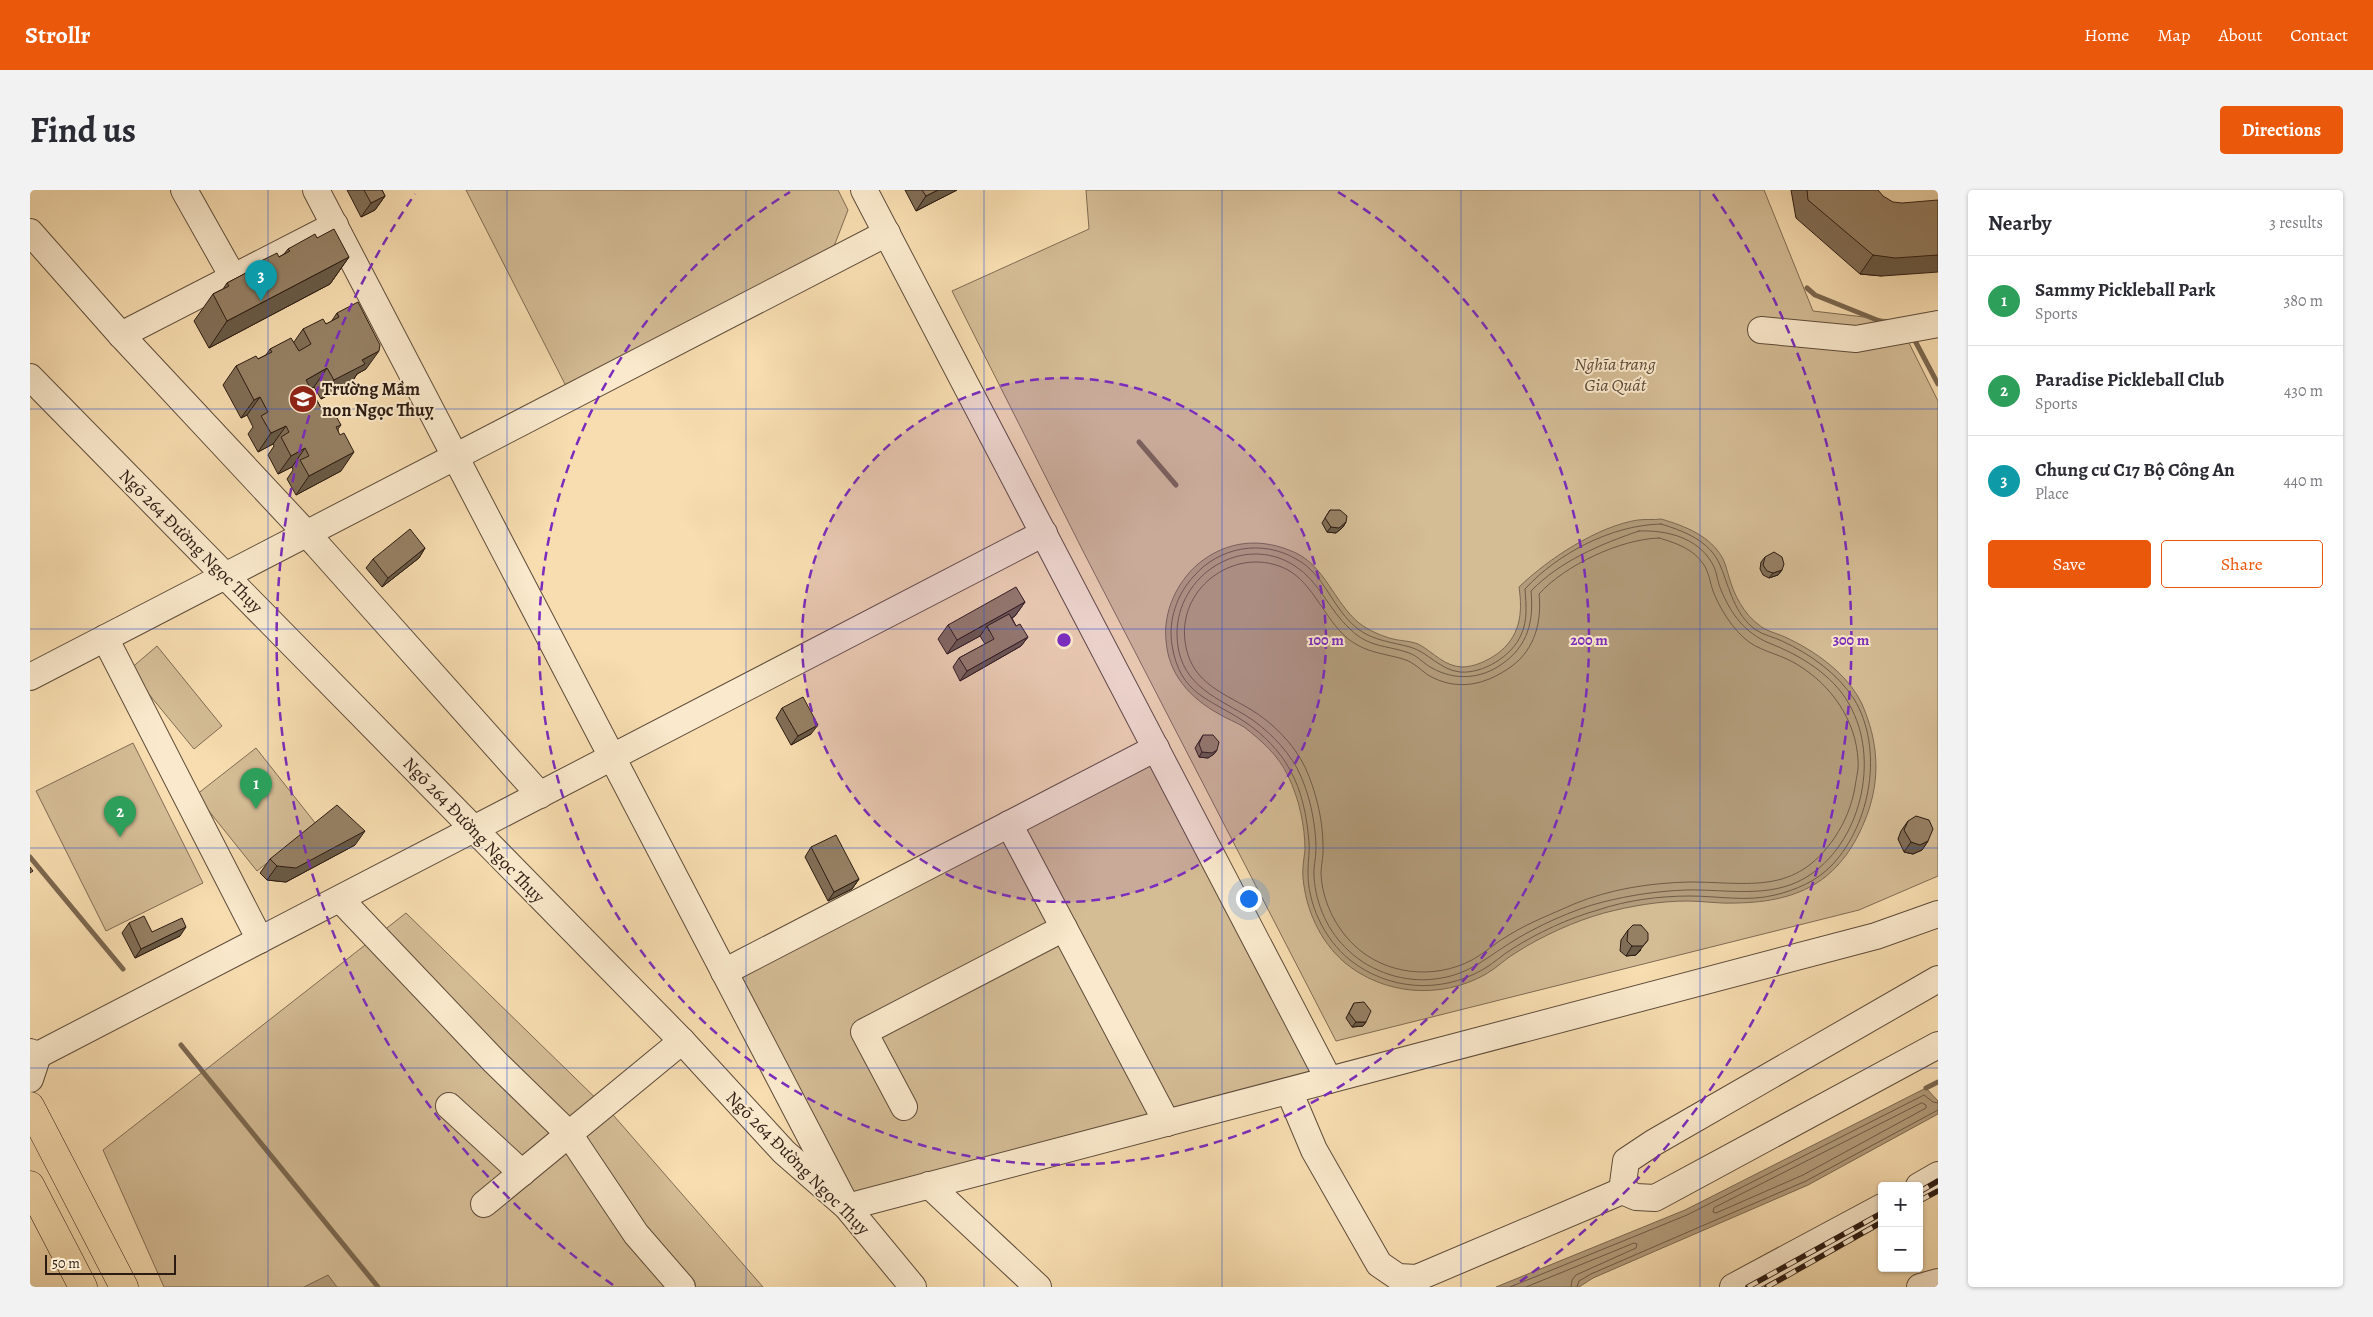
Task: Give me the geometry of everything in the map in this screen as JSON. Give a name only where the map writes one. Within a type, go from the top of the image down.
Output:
[{"type":"main road","points":[[30,1106],[124,1287]]},
{"type":"main road","points":[[30,1185],[83,1287]]},
{"type":"street","points":[[184,190],[233,277]]},
{"type":"street","points":[[316,190],[847,1207],[1866,939],[1938,914]]},
{"type":"street","points":[[864,190],[1329,1080]]},
{"type":"street","points":[[122,335],[335,225]]},
{"type":"street","points":[[30,232],[540,794]]},
{"type":"street","points":[[30,677],[887,233]]},
{"type":"street","points":[[1761,330],[1856,339],[1938,324]]},
{"type":"street","name":"Ngõ 264 Đường Ngọc Thụy","points":[[30,377],[682,1042],[784,1152],[847,1207],[913,1287]]},
{"type":"street","points":[[30,1080],[34,1054],[260,940],[1044,533]]},
{"type":"street","points":[[105,638],[260,940]]},
{"type":"street","points":[[724,972],[1156,748]]},
{"type":"street","points":[[1009,824],[1167,1123]]},
{"type":"street","points":[[340,898],[495,1062],[569,1134],[636,1234],[682,1287]]},
{"type":"street","points":[[904,1107],[864,1032],[1064,928]]},
{"type":"street","points":[[1622,1191],[1626,1161],[1653,1143],[1938,980]]},
{"type":"street","points":[[484,1204],[682,1042]]},
{"type":"street","points":[[1289,1091],[1314,1150],[1379,1264],[1398,1276],[1418,1278],[1622,1191],[1636,1198],[1655,1198],[1938,1045]]},
{"type":"street","points":[[449,1106],[522,1173]]},
{"type":"street","points":[[1923,1184],[1938,1175]]},
{"type":"street","points":[[929,1185],[1038,1287]]},
{"type":"street","points":[[1733,1287],[1878,1209]]},
{"type":"street","points":[[1920,1287],[1938,1282]]},
{"type":"green space","points":[[466,190],[838,190],[848,210],[831,254],[568,390]]},
{"type":"green space","name":"Nghĩa trang Gia Quất","points":[[1086,190],[1764,190],[1813,311],[1898,321],[1938,401],[1938,876],[1859,910],[1336,1041],[1084,553],[952,291],[1089,229]]},
{"type":"green space","points":[[157,646],[222,726],[194,749],[129,670]]},
{"type":"green space","points":[[133,743],[203,883],[106,931],[36,791]]},
{"type":"green space","points":[[256,748],[316,824],[257,871],[196,795]]},
{"type":"green space","points":[[1156,748],[1329,1080],[847,1207],[724,972]]},
{"type":"green space","points":[[406,913],[614,1116],[763,1287],[164,1287],[103,1150]]},
{"type":"water","points":[[1661,519],[1688,529],[1712,544],[1723,559],[1740,604],[1754,621],[1819,656],[1848,682],[1856,693],[1872,732],[1876,773],[1867,815],[1846,856],[1817,883],[1800,892],[1781,898],[1760,902],[1736,903],[1666,902],[1614,910],[1593,916],[1527,946],[1486,974],[1450,988],[1413,990],[1394,987],[1359,973],[1335,954],[1321,935],[1311,913],[1303,878],[1305,841],[1303,822],[1292,785],[1280,762],[1263,743],[1241,725],[1208,708],[1190,693],[1182,684],[1171,664],[1166,640],[1166,629],[1169,608],[1178,589],[1190,571],[1209,556],[1221,550],[1233,546],[1258,543],[1283,548],[1296,553],[1315,567],[1350,615],[1363,626],[1388,638],[1417,644],[1450,664],[1467,667],[1493,657],[1511,640],[1520,616],[1519,587],[1544,566],[1574,545],[1607,529],[1638,520]]},
{"type":"water","points":[[1926,1088],[1938,1101],[1938,1114],[1808,1185],[1593,1278],[1579,1287],[1496,1287],[1685,1210]]},
{"type":"water","points":[[328,1275],[337,1287],[304,1287]]},
{"type":"building","points":[[364,190],[382,190],[385,196],[371,203]]},
{"type":"building","points":[[922,190],[938,190],[926,196]]},
{"type":"building","points":[[1807,190],[1878,190],[1883,196],[1893,202],[1902,203],[1938,200],[1938,255],[1895,258],[1873,255],[1808,200]]},
{"type":"building","points":[[334,229],[349,257],[227,321],[213,294],[229,286],[227,283],[259,266],[257,263],[277,253],[279,257],[290,251],[288,249],[315,234],[317,238]]},
{"type":"building","points":[[358,302],[380,345],[379,351],[362,360],[365,364],[334,380],[327,368],[306,380],[323,412],[331,407],[341,425],[336,427],[340,435],[344,433],[354,452],[309,476],[300,460],[309,456],[305,448],[291,456],[281,437],[289,432],[286,426],[271,433],[261,416],[268,412],[260,397],[254,400],[236,366],[256,356],[258,359],[272,352],[270,349],[291,338],[299,351],[311,344],[303,329],[323,319],[326,324],[339,317],[337,313]]},
{"type":"building","points":[[1330,510],[1340,510],[1347,516],[1346,522],[1339,528],[1331,527],[1325,518]]},
{"type":"building","points":[[410,529],[425,548],[388,578],[373,559]]},
{"type":"building","points":[[1774,552],[1782,557],[1784,564],[1782,570],[1773,573],[1767,571],[1763,565],[1765,557]]},
{"type":"building","points":[[1016,587],[1025,602],[957,640],[948,625]]},
{"type":"building","points":[[1009,614],[1016,626],[1020,624],[1028,637],[967,671],[959,658],[994,639],[987,626]]},
{"type":"building","points":[[803,697],[818,725],[798,736],[782,708]]},
{"type":"building","points":[[1203,735],[1213,735],[1219,742],[1217,750],[1212,753],[1202,752],[1199,744]]},
{"type":"building","points":[[337,805],[365,831],[296,868],[277,866],[270,859]]},
{"type":"building","points":[[1916,816],[1929,820],[1933,829],[1928,841],[1920,845],[1911,842],[1904,830],[1908,821]]},
{"type":"building","points":[[836,835],[859,879],[834,892],[811,847]]},
{"type":"building","points":[[144,916],[152,932],[182,918],[186,927],[141,949],[129,923]]},
{"type":"building","points":[[1633,925],[1641,925],[1648,933],[1648,940],[1643,946],[1632,946],[1627,941],[1628,930]]},
{"type":"building","points":[[1364,1002],[1371,1011],[1366,1022],[1356,1022],[1349,1013],[1354,1003]]},
{"type":"waterway","points":[[1807,288],[1815,295],[1882,322]]},
{"type":"waterway","points":[[1913,337],[1938,384]]},
{"type":"waterway","points":[[1139,442],[1176,485]]},
{"type":"waterway","points":[[30,857],[123,969]]},
{"type":"waterway","points":[[181,1045],[378,1287]]},
{"type":"waterway","points":[[1926,1088],[1938,1082]]},
{"type":"railway","points":[[1923,1190],[1938,1181]]},
{"type":"railway","points":[[1923,1199],[1938,1191]]},
{"type":"railway","points":[[1748,1287],[1878,1215]]},
{"type":"railway","points":[[1767,1287],[1878,1224]]},
{"type":"place","name":"Chung cư C17 Bộ Công An","points":[[261,301]]},
{"type":"place","name":"Trường Mầm non Ngọc Thuỵ","points":[[303,399]]},
{"type":"place","name":"Sammy Pickleball Park","points":[[256,809]]},
{"type":"place","name":"Paradise Pickleball Club","points":[[120,837]]}]
